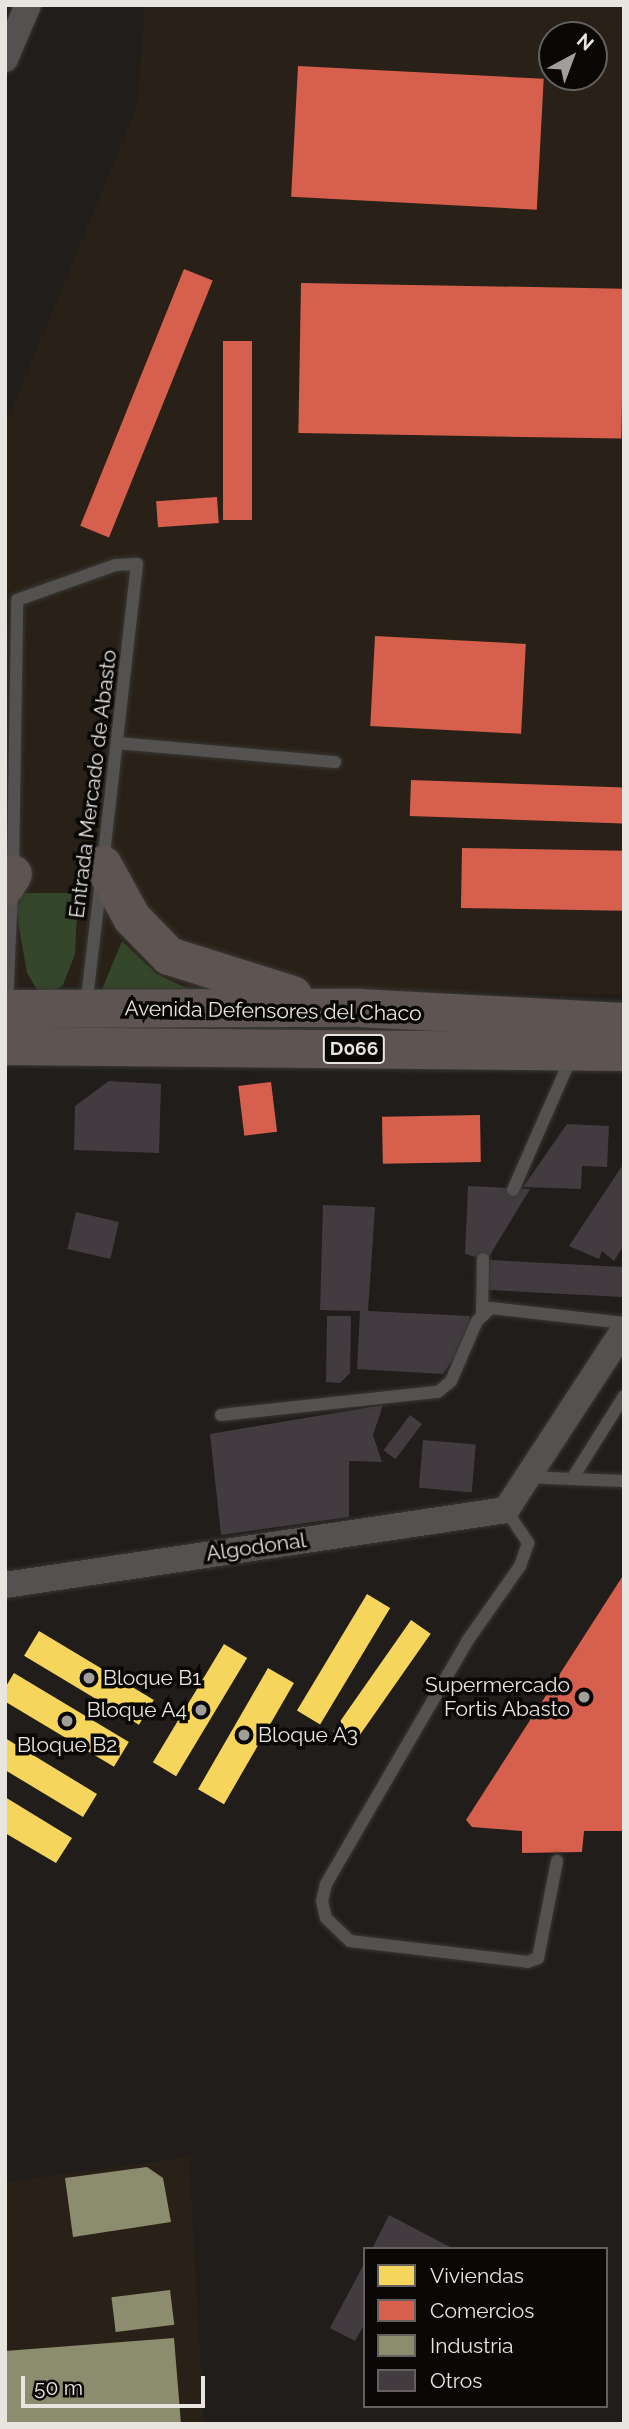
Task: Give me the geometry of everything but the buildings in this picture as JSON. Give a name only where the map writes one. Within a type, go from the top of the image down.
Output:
[{"type":"highway","points":[[103,865],[132,918],[169,956],[346,1008]]},
{"type":"highway","name":"Avenida Defensores del Chaco","points":[[10,1029],[86,1008],[346,1008],[624,1023]]},
{"type":"highway","name":"Avenida Defensores del Chaco","points":[[10,1029],[624,1052]]},
{"type":"street","points":[[5,59],[28,5]]},
{"type":"street","points":[[506,1510],[624,1330]]},
{"type":"street","name":"Algodonal","points":[[5,1585],[506,1510]]},
{"type":"lane","name":"Entrada Mercado de Abasto","points":[[9,880],[17,600],[116,565],[137,564],[86,1008]]},
{"type":"lane","points":[[117,743],[335,762]]},
{"type":"lane","points":[[9,880],[10,1029]]},
{"type":"lane","points":[[513,1189],[573,1051]]},
{"type":"lane","points":[[221,1415],[438,1392],[451,1381],[482,1313],[483,1259]]},
{"type":"lane","points":[[482,1313],[491,1308],[624,1324]]},
{"type":"lane","points":[[572,1479],[624,1396]]},
{"type":"lane","points":[[610,1418],[624,1419]]},
{"type":"lane","points":[[527,1477],[624,1481]]},
{"type":"lane","points":[[506,1510],[528,1543],[520,1566],[461,1651],[326,1884],[322,1901],[326,1918],[350,1941],[528,1962],[538,1958],[557,1861]]},
{"type":"shaded area","points":[[145,5],[624,5],[624,995],[5,984],[5,426],[137,106]]},
{"type":"shaded area","points":[[189,2157],[204,2424],[5,2424],[5,2182]]},
{"type":"green space","points":[[13,893],[78,893],[75,954],[63,985],[50,995],[41,996],[27,973]]},
{"type":"green space","points":[[122,941],[157,974],[184,987],[239,993],[100,994]]},
{"type":"place","name":"Bloque B1","points":[[89,1678]]},
{"type":"place","name":"Supermercado Fortis Abasto","points":[[584,1697]]},
{"type":"place","name":"Bloque A4","points":[[201,1710]]},
{"type":"place","name":"Bloque B2","points":[[67,1721]]},
{"type":"place","name":"Bloque A3","points":[[244,1735]]}]
